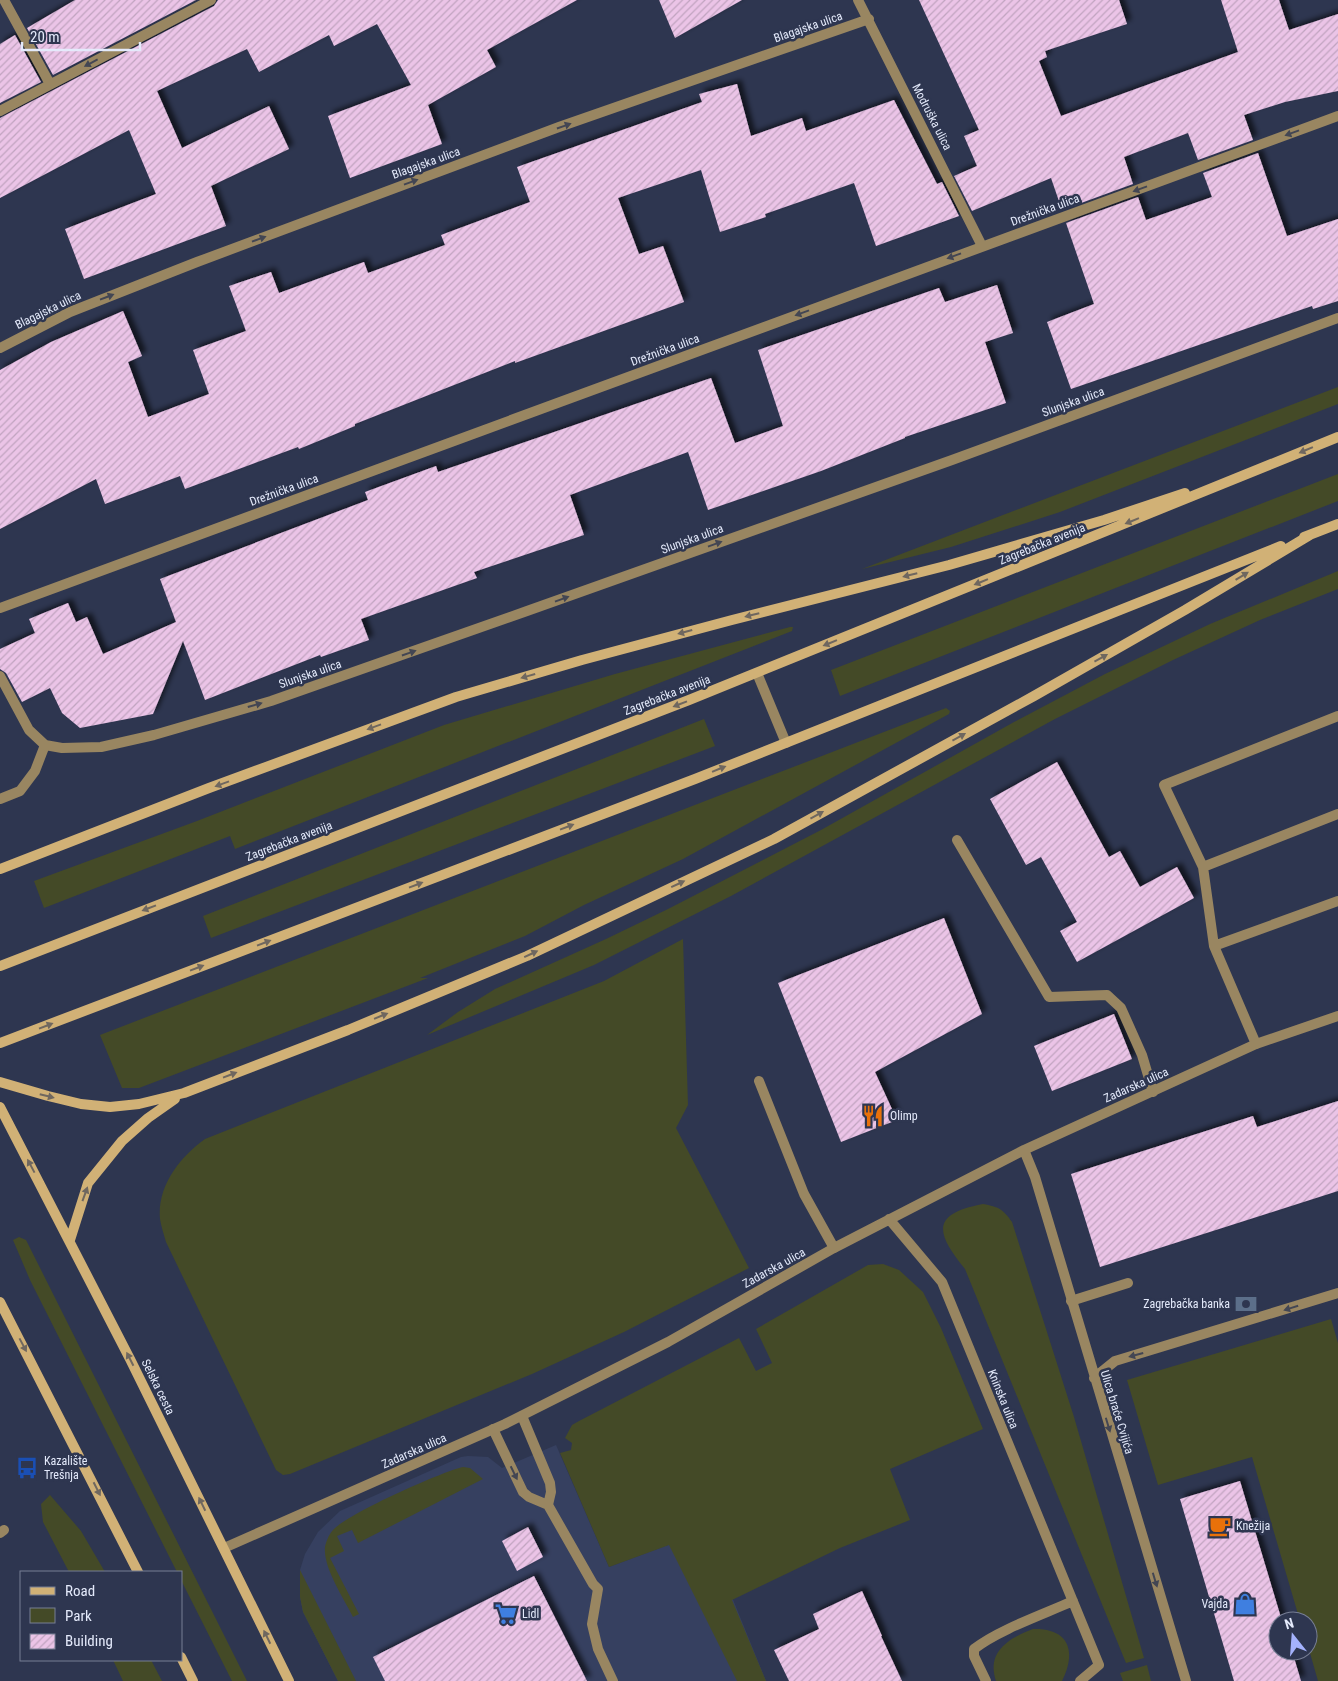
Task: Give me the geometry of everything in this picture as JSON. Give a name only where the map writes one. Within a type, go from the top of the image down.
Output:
[{"type":"main road","name":"Zagrebačka avenija","points":[[0,966],[757,673],[1338,437]]},
{"type":"main road","points":[[0,869],[209,788],[456,697],[704,627],[949,565],[1104,520],[1274,464]]},
{"type":"main road","points":[[0,1043],[786,742],[1338,524]]},
{"type":"main road","points":[[0,1082],[81,1104],[110,1107],[139,1104],[184,1093],[348,1030],[527,956],[774,839],[1034,696],[1185,610],[1310,535]]},
{"type":"main road","points":[[70,1240],[88,1184],[122,1142],[154,1113],[184,1093]]},
{"type":"main road","name":"Selska cesta","points":[[0,1107],[70,1240],[289,1681]]},
{"type":"main road","points":[[0,1302],[137,1571]]},
{"type":"main road","points":[[182,1659],[194,1681]]},
{"type":"street","points":[[4,0],[50,84]]},
{"type":"street","points":[[0,111],[211,0]]},
{"type":"street","name":"Modruška ulica","points":[[858,0],[982,246]]},
{"type":"street","name":"Blagajska ulica","points":[[0,348],[70,312],[206,258],[559,127],[869,20]]},
{"type":"street","name":"Drežnička ulica","points":[[0,608],[1338,116]]},
{"type":"street","name":"Slunjska ulica","points":[[45,744],[70,748],[101,747],[154,735],[271,701],[943,463],[1338,318]]},
{"type":"street","points":[[757,673],[786,742]]},
{"type":"street","points":[[0,676],[29,730],[45,744],[35,771],[20,791],[0,800]]},
{"type":"street","points":[[1256,1044],[1214,946],[1204,866],[1164,785],[1338,716]]},
{"type":"street","points":[[1204,866],[1338,814]]},
{"type":"street","points":[[958,840],[1049,997],[1107,995],[1121,1008],[1142,1055],[1153,1092]]},
{"type":"street","points":[[1214,946],[1338,901]]},
{"type":"street","name":"Zadarska ulica","points":[[224,1548],[522,1416],[668,1342],[834,1248],[1024,1150],[1256,1044],[1338,1016]]},
{"type":"street","points":[[759,1081],[804,1194],[834,1248]]},
{"type":"street","name":"Ulica braće Cvijića","points":[[1024,1150],[1035,1177],[1186,1681]]},
{"type":"street","name":"Kninska ulica","points":[[889,1219],[942,1282],[1099,1665],[1080,1681]]},
{"type":"street","points":[[1071,1301],[1128,1283]]},
{"type":"street","points":[[1094,1378],[1115,1361],[1338,1293]]},
{"type":"street","points":[[522,1416],[550,1483],[551,1492],[548,1505]]},
{"type":"street","points":[[493,1429],[523,1492],[529,1497],[548,1505],[593,1584],[598,1589],[592,1624],[598,1649],[613,1681]]},
{"type":"street","points":[[986,1681],[974,1656],[974,1649],[982,1643],[1073,1601]]},
{"type":"shaded area","points":[[556,1445],[609,1567],[705,1531],[766,1681],[338,1681],[303,1612],[300,1597],[300,1570],[305,1554],[318,1532],[340,1511],[461,1457],[488,1457],[502,1468]]},
{"type":"green space","points":[[1338,387],[1338,404],[1060,512],[951,547],[862,569]]},
{"type":"green space","points":[[1338,474],[1338,501],[840,696],[831,670]]},
{"type":"green space","points":[[1338,571],[1338,589],[1260,620],[1173,660],[1055,719],[731,896],[594,965],[427,1035],[458,1012],[495,989],[668,909],[821,830],[1014,722],[1105,674],[1210,624]]},
{"type":"green space","points":[[793,627],[792,631],[235,849],[230,836],[44,908],[34,881],[197,821],[444,725],[615,674]]},
{"type":"green space","points":[[946,708],[950,711],[949,714],[683,859],[584,905],[525,936],[420,978],[428,978],[139,1088],[122,1088],[100,1035]]},
{"type":"green space","points":[[704,719],[715,746],[211,938],[203,916]]},
{"type":"green space","points":[[683,939],[688,1105],[676,1128],[749,1268],[624,1332],[532,1374],[290,1474],[283,1475],[276,1470],[166,1242],[160,1219],[160,1207],[162,1195],[172,1173],[187,1154],[205,1139],[604,981]]},
{"type":"green space","points":[[983,1204],[1000,1209],[1012,1222],[1074,1417],[1144,1658],[1126,1663],[965,1269],[948,1245],[944,1235],[943,1227],[946,1219],[966,1208]]},
{"type":"green space","points":[[19,1237],[26,1240],[247,1681],[232,1681],[182,1582],[182,1571],[176,1571],[30,1280],[13,1240]]},
{"type":"green space","points":[[883,1264],[899,1270],[923,1292],[941,1328],[983,1429],[890,1469],[910,1520],[840,1548],[732,1600],[766,1681],[737,1681],[669,1545],[609,1567],[560,1453],[571,1450],[572,1443],[565,1438],[572,1425],[739,1338],[756,1371],[772,1363],[756,1329],[868,1265]]},
{"type":"green space","points":[[1331,1319],[1338,1343],[1338,1681],[1318,1681],[1312,1661],[1318,1661],[1318,1611],[1297,1611],[1252,1457],[1158,1485],[1127,1380]]},
{"type":"green space","points":[[463,1467],[470,1468],[483,1479],[358,1543],[352,1530],[337,1536],[344,1551],[330,1558],[359,1614],[353,1617],[327,1564],[325,1547],[332,1532],[342,1523],[374,1504]]},
{"type":"green space","points":[[50,1495],[81,1531],[104,1571],[68,1571],[43,1522],[41,1504]]},
{"type":"green space","points":[[300,1570],[356,1681],[338,1681],[303,1612],[300,1597]]},
{"type":"green space","points":[[1033,1629],[1055,1632],[1067,1643],[1069,1660],[1062,1681],[996,1681],[994,1662],[997,1654],[1008,1642]]},
{"type":"green space","points":[[113,1661],[152,1661],[162,1681],[123,1681]]},
{"type":"green space","points":[[1147,1665],[1151,1681],[1123,1681],[1120,1673]]},
{"type":"building","points":[[75,0],[196,0],[53,75],[27,28]]},
{"type":"building","points":[[218,0],[577,0],[487,50],[496,67],[428,105],[442,144],[350,178],[328,116],[411,85],[377,24],[334,46],[329,35],[259,72],[247,49],[157,91],[182,148],[269,106],[289,149],[211,186],[226,226],[84,279],[65,229],[156,194],[129,130],[0,198],[0,118],[214,6]]},
{"type":"building","points":[[659,0],[742,0],[675,38]]},
{"type":"building","points":[[919,0],[1119,0],[1127,24],[1045,51],[1047,57],[1039,61],[1061,116],[1238,52],[1221,0],[1279,0],[1289,30],[1338,14],[1338,91],[1285,102],[1244,115],[1253,140],[1198,160],[1188,133],[1124,157],[1133,184],[1062,210],[1051,178],[972,211],[954,176],[977,166],[964,136],[979,130]]},
{"type":"building","points":[[15,35],[41,82],[0,103],[0,44]]},
{"type":"building","points":[[737,84],[751,136],[802,118],[806,131],[894,100],[937,184],[942,182],[959,216],[876,246],[854,183],[765,214],[766,217],[720,232],[701,170],[618,198],[639,254],[663,246],[684,302],[515,363],[515,361],[355,424],[355,426],[299,449],[298,447],[185,489],[180,476],[105,504],[96,479],[0,529],[0,370],[51,342],[123,311],[142,356],[128,362],[148,417],[209,394],[193,350],[246,331],[229,286],[271,272],[279,293],[364,262],[368,273],[445,245],[441,235],[530,202],[517,167],[702,102],[699,94]]},
{"type":"building","points":[[1258,153],[1287,236],[1338,219],[1338,301],[1313,309],[1312,306],[1071,389],[1047,322],[1094,304],[1066,223],[1138,197],[1146,220],[1212,197],[1203,173]]},
{"type":"building","points":[[997,285],[1013,333],[985,342],[1006,403],[905,437],[821,471],[708,510],[688,452],[570,495],[584,535],[474,572],[477,578],[361,619],[369,640],[321,657],[320,655],[205,700],[183,641],[153,714],[80,728],[62,713],[50,688],[22,702],[6,673],[0,669],[0,649],[35,633],[29,619],[68,603],[76,622],[87,617],[103,654],[176,622],[160,579],[368,500],[365,492],[436,466],[438,472],[711,378],[735,443],[783,426],[758,350],[939,288],[945,302]]},
{"type":"building","points":[[1057,762],[1109,857],[1120,851],[1140,887],[1177,867],[1194,898],[1077,962],[1060,931],[1077,922],[1041,857],[1026,865],[990,799]]},
{"type":"building","points":[[944,918],[982,1014],[875,1072],[897,1120],[841,1142],[778,983]]},
{"type":"building","points":[[1114,1014],[1132,1059],[1052,1091],[1034,1046]]},
{"type":"building","points":[[1338,1101],[1338,1191],[1100,1267],[1071,1174],[1253,1116],[1257,1127]]},
{"type":"building","points":[[1240,1481],[1279,1611],[1268,1611],[1268,1661],[1295,1661],[1301,1681],[1234,1681],[1180,1499]]},
{"type":"building","points":[[528,1527],[543,1557],[517,1571],[502,1541]]},
{"type":"building","name":"Lidl","points":[[534,1576],[587,1681],[385,1681],[373,1657]]},
{"type":"building","points":[[862,1591],[902,1681],[789,1681],[774,1650],[819,1629],[813,1614]]},
{"type":"place","name":"Olimp","points":[[873,1116]]},
{"type":"place","name":"Zagrebačka banka","points":[[1246,1304]]},
{"type":"place","name":"Kazalište Trešnja","points":[[27,1468]]},
{"type":"place","name":"Knežija","points":[[1220,1526]]},
{"type":"place","name":"Vajda","points":[[1245,1604]]},
{"type":"place","name":"Lidl","points":[[506,1614]]}]
